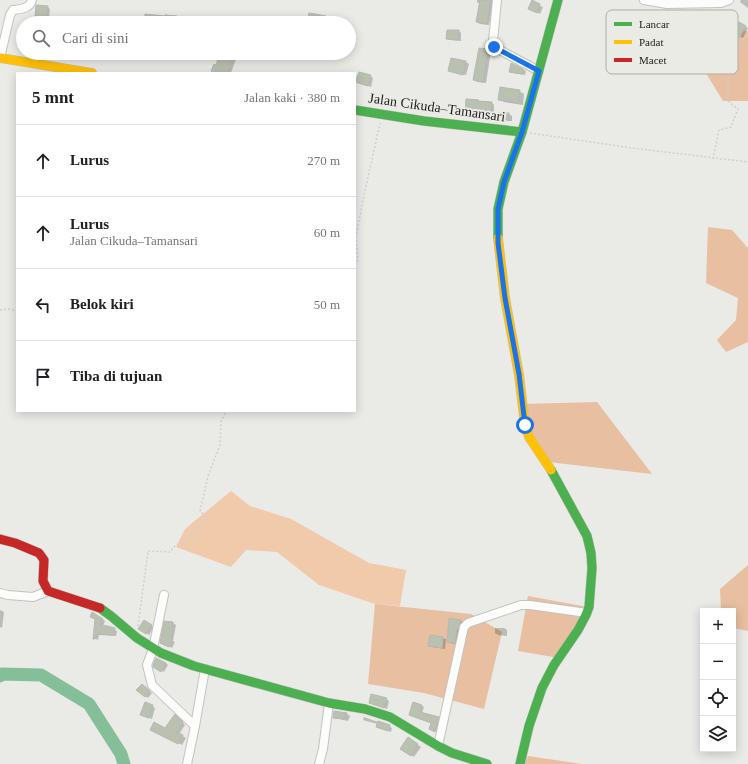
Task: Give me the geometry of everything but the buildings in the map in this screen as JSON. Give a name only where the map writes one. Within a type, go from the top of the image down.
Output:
[{"type":"street","points":[[32,0],[28,7],[13,10],[10,15],[0,58],[86,72]]},
{"type":"street","points":[[497,0],[493,41],[494,47],[539,71]]},
{"type":"street","name":"Jalan Cikuda–Tamansari","points":[[356,110],[424,121],[522,132],[558,0]]},
{"type":"street","points":[[644,0],[667,4],[721,3],[729,0]]},
{"type":"street","points":[[520,764],[528,726],[540,692],[554,665],[583,624],[588,613],[592,568],[591,553],[587,536],[548,465],[529,437],[525,425],[519,374],[505,298],[498,243],[498,209],[504,182],[522,132]]},
{"type":"street","points":[[0,539],[15,543],[39,553],[44,560],[43,581],[48,591]]},
{"type":"street","points":[[0,592],[8,595],[33,598],[48,591],[98,607],[137,638],[161,653],[194,666],[329,703],[365,709],[390,717],[438,746],[488,764]]},
{"type":"street","points":[[164,595],[153,649],[147,665],[152,685],[195,726]]},
{"type":"street","points":[[438,746],[464,627],[468,623],[521,605],[588,613]]},
{"type":"street","points":[[187,764],[205,668]]},
{"type":"street","points":[[319,764],[323,749],[329,703]]},
{"type":"path","points":[[738,46],[748,33]]},
{"type":"path","points":[[713,158],[719,130],[731,127],[738,109],[728,101],[728,74]]},
{"type":"path","points":[[356,263],[358,260],[356,237],[382,114]]},
{"type":"path","points":[[522,132],[632,148],[748,162]]},
{"type":"path","points":[[0,310],[8,309],[16,311]]},
{"type":"path","points":[[137,638],[148,551],[170,552],[176,545],[186,541],[208,519],[200,511],[208,476],[220,445],[221,422],[226,412]]},
{"type":"shaded area","points":[[738,31],[748,31],[748,101],[723,101],[706,74],[738,74]]},
{"type":"shaded area","points":[[708,227],[732,230],[748,248],[748,342],[726,352],[717,340],[736,320],[738,298],[706,283]]},
{"type":"shaded area","points":[[597,402],[652,474],[548,462],[532,438],[523,404]]},
{"type":"shaded area","points":[[231,491],[250,506],[291,519],[369,563],[406,570],[400,606],[375,604],[319,585],[277,552],[246,550],[231,567],[176,547],[185,529]]},
{"type":"shaded area","points":[[748,565],[748,631],[736,629],[736,608],[721,608],[720,589]]},
{"type":"shaded area","points":[[528,596],[588,607],[559,658],[518,651]]},
{"type":"shaded area","points":[[375,604],[471,614],[502,632],[484,709],[424,693],[368,684]]},
{"type":"shaded area","points":[[528,756],[582,764],[524,764]]},
{"type":"waterway","points":[[0,676],[2,674],[41,675],[89,704],[121,754],[124,764]]},
{"type":"traffic: fast","points":[[356,110],[424,121],[522,132],[558,0]]},
{"type":"traffic: fast","points":[[498,238],[498,209],[504,182],[522,132]]},
{"type":"traffic: fast","points":[[520,764],[529,726],[542,688],[554,665],[578,630],[589,607],[592,568],[591,553],[587,536],[551,470]]},
{"type":"traffic: fast","points":[[100,608],[137,638],[161,653],[194,666],[329,703],[365,709],[390,717],[452,753],[487,764]]},
{"type":"traffic: slow","points":[[0,58],[86,72]]},
{"type":"traffic: slow","points":[[498,238],[505,298],[519,375],[525,425],[529,437],[551,470]]},
{"type":"traffic: jam","points":[[0,539],[15,543],[39,553],[44,560],[43,581],[48,591],[100,608]]},
{"type":"route","points":[[494,47],[539,71],[522,132],[504,182],[498,209],[498,243],[505,298],[519,374],[525,425]]}]
